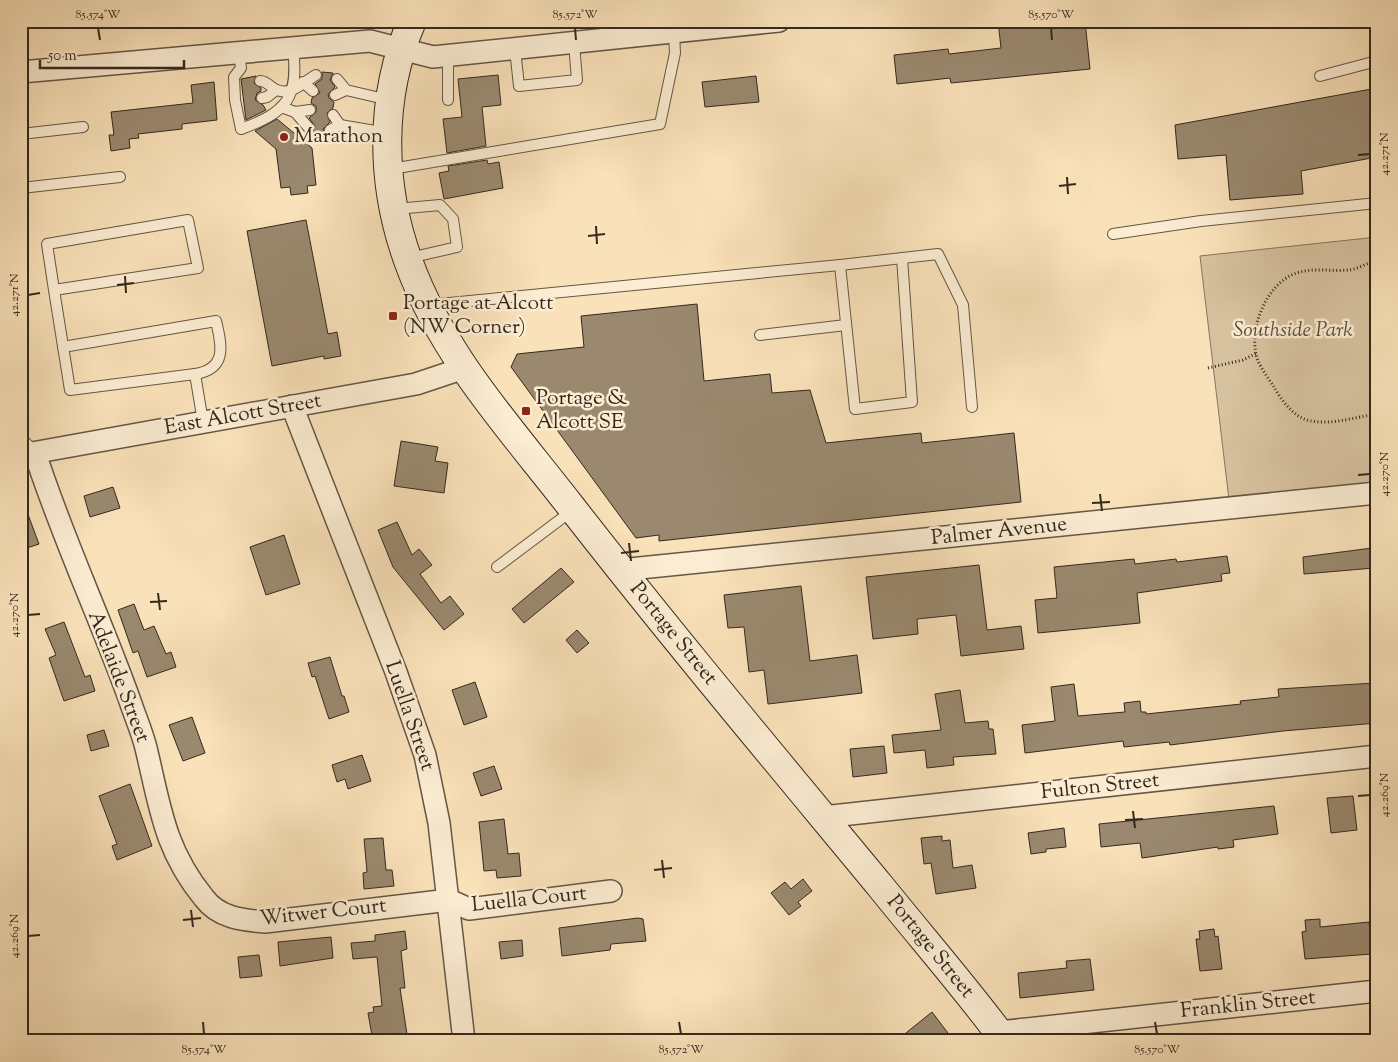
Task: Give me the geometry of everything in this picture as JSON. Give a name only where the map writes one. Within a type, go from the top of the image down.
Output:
[{"type":"main road","name":"Portage Street","points":[[412,21],[400,49],[393,74],[388,133],[389,170],[395,210],[408,259],[436,322],[464,368],[620,570],[1002,1036]]},
{"type":"street","points":[[21,72],[370,41],[434,57],[779,21]]},
{"type":"street","name":"East Alcott Street","points":[[26,449],[203,422],[416,384],[464,368]]},
{"type":"street","name":"Luella Street","points":[[292,406],[392,663],[425,755],[439,823],[464,1041]]},
{"type":"street","name":"Adelaide Street","points":[[26,449],[56,517],[127,694],[145,745],[162,823],[172,847],[204,899]]},
{"type":"street","name":"Palmer Avenue","points":[[620,570],[1377,493]]},
{"type":"street","name":"Fulton Street","points":[[823,817],[1377,756]]},
{"type":"street","name":"Luella Court","points":[[448,900],[469,909],[611,891]]},
{"type":"street","name":"Witwer Court","points":[[204,899],[219,912],[240,920],[265,922],[448,900]]},
{"type":"street","name":"Franklin Street","points":[[1002,1036],[1377,991]]},
{"type":"lane","points":[[389,170],[660,124],[675,53],[674,32]]},
{"type":"lane","points":[[515,48],[519,86],[577,80],[574,43]]},
{"type":"lane","points":[[293,48],[296,71],[293,91]]},
{"type":"lane","points":[[240,53],[241,68],[234,77],[240,129],[266,120],[281,107],[293,91],[303,82],[316,75]]},
{"type":"lane","points":[[448,55],[448,100]]},
{"type":"lane","points":[[1320,76],[1377,60]]},
{"type":"lane","points":[[338,79],[346,90]]},
{"type":"lane","points":[[260,81],[266,81],[276,90],[293,91]]},
{"type":"lane","points":[[303,82],[313,91]]},
{"type":"lane","points":[[262,98],[267,97],[276,90]]},
{"type":"lane","points":[[335,95],[346,90],[390,100]]},
{"type":"lane","points":[[281,107],[295,112],[310,110]]},
{"type":"lane","points":[[295,112],[308,127]]},
{"type":"lane","points":[[333,114],[340,125]]},
{"type":"lane","points":[[330,130],[340,125],[388,133]]},
{"type":"lane","points":[[21,134],[83,127]]},
{"type":"lane","points":[[21,188],[120,177]]},
{"type":"lane","points":[[1113,234],[1201,221],[1377,203]]},
{"type":"lane","points":[[395,210],[440,206],[453,219],[457,247],[408,259]]},
{"type":"lane","points":[[54,290],[198,268],[188,220],[47,244],[54,290],[64,347],[70,390],[208,372],[216,365],[221,353],[216,321],[64,347]]},
{"type":"lane","points":[[428,306],[938,254],[963,305],[972,407]]},
{"type":"lane","points":[[840,265],[855,409],[912,402],[902,258]]},
{"type":"lane","points":[[760,335],[846,325]]},
{"type":"lane","points":[[195,374],[203,422]]},
{"type":"lane","points":[[497,567],[574,510]]},
{"type":"path","points":[[1377,259],[1351,270],[1304,271],[1286,278],[1273,289],[1261,312],[1255,344],[1258,360],[1277,392],[1289,408],[1301,417],[1316,422],[1377,414]]},
{"type":"path","points":[[1208,368],[1243,360],[1257,353]]},
{"type":"green space","name":"Southside Park","points":[[1377,237],[1377,493],[1230,508],[1200,256]]},
{"type":"building","points":[[998,21],[1085,21],[1090,69],[951,83],[950,78],[897,84],[894,55],[948,49],[949,54],[1001,48]]},
{"type":"building","points":[[322,72],[333,73],[330,80],[335,87],[328,94],[329,98],[334,102],[333,108],[327,113],[330,122],[323,129],[326,135],[311,133],[315,126],[309,118],[316,112],[316,106],[311,103],[312,98],[320,93],[315,84],[322,79]]},
{"type":"building","points":[[498,75],[501,105],[482,107],[486,146],[447,153],[443,119],[462,117],[458,79]]},
{"type":"building","points":[[256,76],[254,83],[261,88],[261,91],[257,93],[255,100],[263,105],[266,110],[246,120],[241,79]]},
{"type":"building","points":[[756,76],[759,102],[705,107],[702,82]]},
{"type":"building","points":[[214,82],[217,120],[182,124],[182,129],[138,134],[139,138],[129,139],[130,148],[111,151],[109,135],[114,135],[111,112],[193,103],[191,85]]},
{"type":"building","points":[[1377,88],[1377,157],[1301,171],[1303,194],[1230,200],[1226,155],[1178,159],[1175,125]]},
{"type":"building","points":[[277,119],[312,148],[316,185],[307,186],[308,193],[291,195],[290,187],[281,188],[276,149],[255,131]]},
{"type":"building","points":[[487,160],[488,164],[499,162],[503,188],[444,199],[439,173],[449,171],[448,166]]},
{"type":"building","points":[[306,220],[328,334],[337,332],[341,356],[324,359],[324,356],[272,366],[247,231]]},
{"type":"building","points":[[697,304],[704,381],[770,374],[772,393],[810,390],[826,443],[921,433],[922,443],[1014,433],[1021,502],[659,541],[659,535],[636,538],[511,367],[517,354],[584,347],[581,316]]},
{"type":"building","points":[[401,441],[438,447],[435,461],[448,463],[444,493],[394,486]]},
{"type":"building","points":[[113,487],[120,508],[90,517],[84,496]]},
{"type":"building","points":[[21,501],[23,501],[39,544],[21,550]]},
{"type":"building","points":[[397,522],[412,555],[419,549],[432,565],[420,574],[441,603],[450,596],[464,614],[444,630],[393,567],[378,530]]},
{"type":"building","points":[[284,535],[300,584],[266,595],[250,547]]},
{"type":"building","points":[[1372,548],[1374,568],[1304,574],[1303,557]]},
{"type":"building","points":[[1227,556],[1230,573],[1221,574],[1222,581],[1137,593],[1140,623],[1038,633],[1035,600],[1057,598],[1054,567],[1134,559],[1135,564],[1176,559],[1177,562]]},
{"type":"building","points":[[979,565],[987,630],[1021,626],[1024,649],[961,656],[956,615],[917,619],[918,634],[873,639],[866,577]]},
{"type":"building","points":[[561,568],[574,582],[524,623],[512,609]]},
{"type":"building","points":[[801,586],[810,661],[857,655],[862,693],[768,704],[764,670],[749,672],[744,627],[728,628],[724,595]]},
{"type":"building","points":[[134,604],[144,630],[154,626],[166,654],[171,652],[176,667],[147,677],[138,651],[133,653],[118,610]]},
{"type":"building","points":[[64,622],[85,677],[90,675],[95,691],[64,701],[49,658],[56,655],[45,629]]},
{"type":"building","points":[[577,630],[589,643],[577,653],[566,640]]},
{"type":"building","points":[[330,657],[349,712],[329,719],[315,676],[312,677],[308,663]]},
{"type":"building","points":[[475,682],[487,717],[464,725],[452,690]]},
{"type":"building","points":[[1374,683],[1377,723],[1283,731],[1170,745],[1169,742],[1124,747],[1123,741],[1025,753],[1022,725],[1055,721],[1051,687],[1074,684],[1078,716],[1125,712],[1124,703],[1140,701],[1141,712],[1146,712],[1146,714],[1241,704],[1240,701],[1279,697],[1278,689]]},
{"type":"building","points":[[960,690],[965,723],[988,721],[989,729],[993,729],[996,754],[953,757],[954,765],[927,768],[925,750],[894,753],[892,735],[941,730],[935,694]]},
{"type":"building","points":[[192,717],[205,753],[183,761],[169,725]]},
{"type":"building","points":[[104,730],[109,746],[91,751],[87,735]]},
{"type":"building","points":[[884,746],[887,773],[853,777],[850,749]]},
{"type":"building","points":[[362,755],[371,781],[348,789],[345,779],[337,782],[332,765]]},
{"type":"building","points":[[494,766],[502,789],[481,796],[473,773]]},
{"type":"building","points":[[130,784],[152,846],[117,860],[112,846],[117,844],[99,796]]},
{"type":"building","points":[[1353,796],[1357,830],[1331,833],[1327,798]]},
{"type":"building","points":[[1274,806],[1278,834],[1233,840],[1234,847],[1218,849],[1218,847],[1142,858],[1140,843],[1101,847],[1099,824]]},
{"type":"building","points":[[504,819],[508,854],[519,853],[521,876],[497,878],[496,870],[484,871],[479,822]]},
{"type":"building","points":[[1064,828],[1066,847],[1046,849],[1046,852],[1031,854],[1028,833]]},
{"type":"building","points":[[942,836],[942,841],[950,840],[953,868],[972,865],[976,888],[936,894],[931,863],[924,864],[921,838]]},
{"type":"building","points":[[383,838],[386,870],[392,870],[394,886],[364,889],[363,873],[367,872],[364,839]]},
{"type":"building","points":[[803,879],[812,891],[798,902],[801,906],[789,915],[771,893],[785,882],[791,889]]},
{"type":"building","points":[[638,918],[643,919],[646,941],[611,944],[610,950],[562,956],[559,928]]},
{"type":"building","points":[[1320,919],[1320,927],[1369,922],[1372,954],[1305,959],[1302,932],[1306,931],[1305,920]]},
{"type":"building","points":[[1214,929],[1215,937],[1218,936],[1222,969],[1200,971],[1196,939],[1200,939],[1199,931]]},
{"type":"building","points":[[405,931],[407,949],[401,951],[405,988],[400,988],[408,1041],[373,1041],[368,1013],[374,1012],[373,1007],[382,1006],[377,957],[353,959],[351,943],[375,941],[375,935]]},
{"type":"building","points":[[331,937],[333,958],[280,966],[278,942]]},
{"type":"building","points":[[522,940],[523,956],[501,959],[499,942]]},
{"type":"building","points":[[259,955],[262,976],[240,978],[238,957]]},
{"type":"building","points":[[1090,959],[1094,990],[1020,998],[1018,973],[1067,968],[1066,961]]},
{"type":"building","points":[[932,1012],[954,1041],[896,1041]]},
{"type":"place","name":"Marathon","points":[[284,137]]},
{"type":"place","name":"Portage at Alcott (NW Corner)","points":[[393,316]]},
{"type":"place","name":"Portage & Alcott SE","points":[[526,411]]}]
